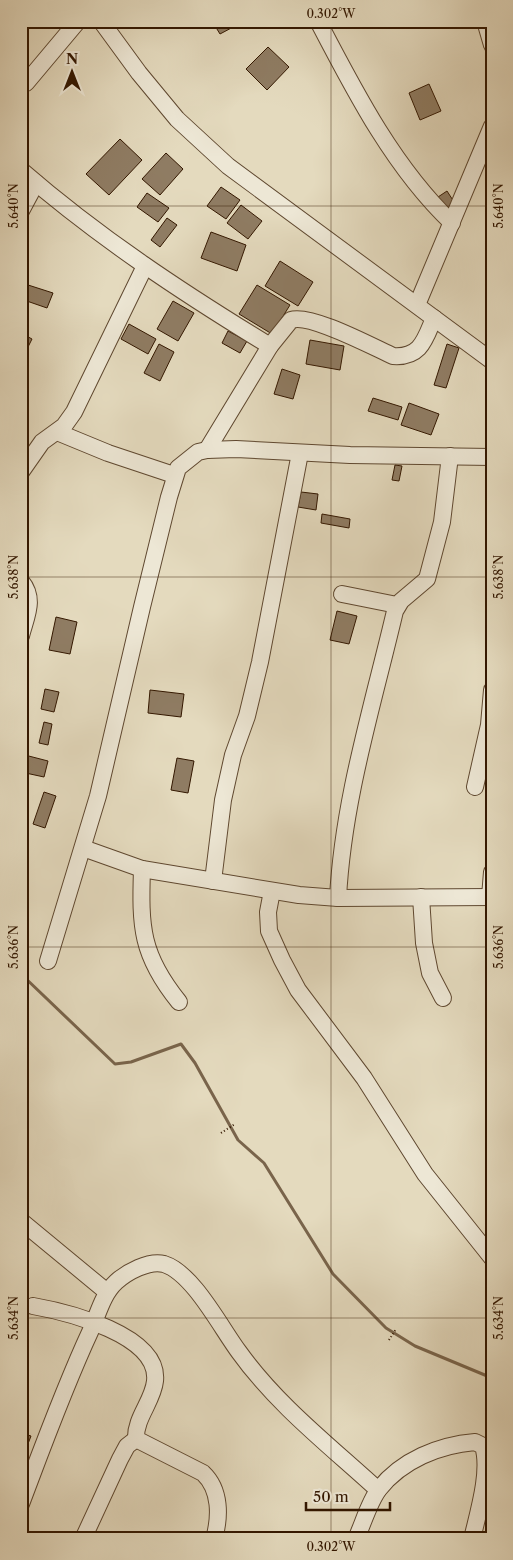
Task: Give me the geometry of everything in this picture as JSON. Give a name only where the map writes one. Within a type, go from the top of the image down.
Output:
[{"type":"street","points":[[26,83],[78,21]]},
{"type":"street","points":[[101,21],[139,73],[177,119],[228,166],[492,361]]},
{"type":"street","points":[[318,21],[349,80],[400,163],[428,200],[452,223]]},
{"type":"street","points":[[486,21],[492,45]]},
{"type":"street","points":[[417,305],[492,126]]},
{"type":"street","points":[[21,170],[145,266],[200,303],[270,346]]},
{"type":"street","points":[[21,211],[36,183]]},
{"type":"street","points":[[21,472],[42,442],[58,432],[74,412],[145,266]]},
{"type":"street","points":[[207,450],[270,346],[291,320],[304,318],[393,356],[402,357],[412,355],[417,350],[434,318]]},
{"type":"street","points":[[58,432],[108,453],[174,475]]},
{"type":"street","points":[[48,961],[98,796],[174,475],[188,459],[198,452],[207,450],[236,449],[300,453],[492,457]]},
{"type":"street","points":[[213,882],[222,800],[233,754],[247,716],[260,662],[300,453]]},
{"type":"street","points":[[338,898],[340,859],[354,782],[397,605],[427,579],[442,522],[450,456]]},
{"type":"street","points":[[21,581],[28,590],[30,603],[21,636]]},
{"type":"street","points":[[342,594],[397,605]]},
{"type":"street","points":[[475,787],[489,724],[492,690]]},
{"type":"street","points":[[82,848],[142,869],[272,891],[338,898],[491,897],[492,872]]},
{"type":"street","points":[[142,869],[142,926],[147,952],[162,982],[179,1002]]},
{"type":"street","points":[[272,891],[268,912],[269,931],[298,990],[364,1078],[425,1174],[492,1258]]},
{"type":"street","points":[[421,897],[424,943],[430,973],[443,998]]},
{"type":"street","points":[[21,1221],[107,1292]]},
{"type":"street","points":[[21,1504],[56,1411],[107,1292],[116,1282],[146,1265],[165,1264],[199,1292],[238,1351],[273,1393],[378,1490]]},
{"type":"street","points":[[33,1306],[95,1321],[139,1346],[150,1358],[154,1368],[155,1380],[150,1398],[136,1430],[136,1439]]},
{"type":"street","points":[[83,1539],[120,1459],[127,1446],[136,1439]]},
{"type":"street","points":[[136,1439],[203,1473],[212,1482],[216,1490],[218,1525],[214,1539]]},
{"type":"street","points":[[356,1539],[378,1490],[408,1463],[428,1452],[475,1442],[483,1446],[486,1456],[480,1505],[472,1539]]},
{"type":"path","points":[[221,1133],[236,1124]]},
{"type":"path","points":[[389,1340],[396,1329]]},
{"type":"building","points":[[212,21],[232,21],[235,26],[220,34]]},
{"type":"building","points":[[268,47],[289,67],[267,90],[246,69]]},
{"type":"building","points":[[429,84],[441,111],[420,120],[409,93]]},
{"type":"building","points":[[120,139],[142,160],[109,195],[86,174]]},
{"type":"building","points":[[166,153],[183,169],[160,195],[142,179]]},
{"type":"building","points":[[221,187],[240,200],[226,219],[207,206]]},
{"type":"building","points":[[447,191],[456,205],[447,211],[438,197]]},
{"type":"building","points":[[147,193],[169,208],[158,222],[137,207]]},
{"type":"building","points":[[241,205],[262,221],[248,239],[227,223]]},
{"type":"building","points":[[167,218],[177,225],[160,247],[151,240]]},
{"type":"building","points":[[211,232],[246,245],[237,271],[201,258]]},
{"type":"building","points":[[280,261],[313,282],[298,306],[265,286]]},
{"type":"building","points":[[25,284],[53,293],[47,308],[21,299]]},
{"type":"building","points":[[257,285],[290,305],[272,334],[239,314]]},
{"type":"building","points":[[173,301],[194,313],[178,341],[157,329]]},
{"type":"building","points":[[129,324],[156,339],[148,354],[121,339]]},
{"type":"building","points":[[228,331],[247,341],[240,353],[222,343]]},
{"type":"building","points":[[21,333],[32,339],[26,351],[21,349]]},
{"type":"building","points":[[310,340],[344,346],[340,370],[306,364]]},
{"type":"building","points":[[159,344],[174,352],[160,381],[144,373]]},
{"type":"building","points":[[447,344],[459,348],[446,388],[434,385]]},
{"type":"building","points":[[282,369],[300,375],[293,399],[274,394]]},
{"type":"building","points":[[373,398],[402,407],[398,420],[368,411]]},
{"type":"building","points":[[409,403],[439,414],[431,435],[401,425]]},
{"type":"building","points":[[395,465],[402,466],[399,481],[392,480]]},
{"type":"building","points":[[301,492],[318,494],[316,510],[298,507]]},
{"type":"building","points":[[322,514],[350,519],[349,528],[321,523]]},
{"type":"building","points":[[337,611],[357,616],[349,644],[330,640]]},
{"type":"building","points":[[56,617],[77,622],[70,654],[49,650]]},
{"type":"building","points":[[45,689],[59,692],[54,712],[41,709]]},
{"type":"building","points":[[150,690],[184,694],[181,717],[148,713]]},
{"type":"building","points":[[44,722],[52,724],[48,745],[39,743]]},
{"type":"building","points":[[21,754],[48,761],[44,777],[21,772]]},
{"type":"building","points":[[177,758],[194,761],[188,793],[171,790]]},
{"type":"building","points":[[44,792],[56,796],[45,828],[33,824]]},
{"type":"building","points":[[21,1433],[31,1436],[26,1449],[21,1446]]},
{"type":"waterway","points":[[21,974],[115,1064],[131,1062],[181,1044],[195,1063],[238,1140],[264,1163],[333,1274],[386,1328],[415,1346],[492,1378]]}]
